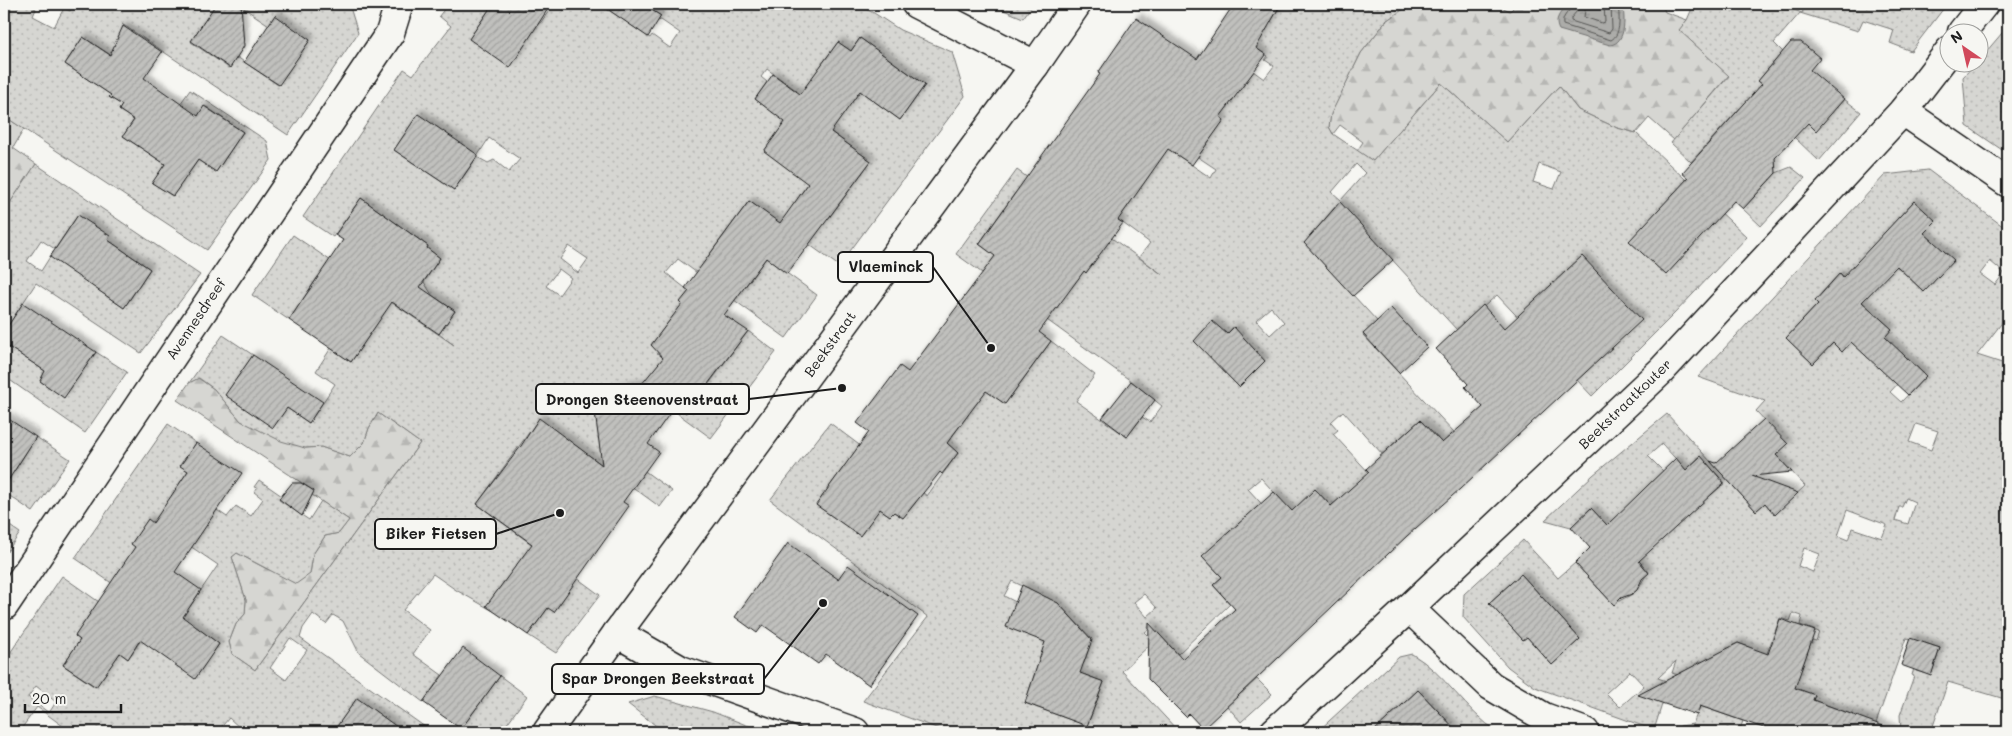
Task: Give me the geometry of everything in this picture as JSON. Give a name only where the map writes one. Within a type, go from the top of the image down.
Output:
[{"type":"street","name":"Avennesdreef","points":[[390,33],[400,4]]},
{"type":"street","name":"Avennesdreef","points":[[4,606],[390,33],[415,4]]},
{"type":"street","points":[[916,4],[1035,65]]},
{"type":"street","name":"Beekstraat","points":[[547,732],[1035,65],[1077,4]]},
{"type":"street","points":[[1970,22],[1984,4]]},
{"type":"street","name":"Beekstraatkouter","points":[[1274,732],[1661,371],[1903,110],[1940,63]]},
{"type":"street","points":[[1903,110],[2008,183]]},
{"type":"street","points":[[1409,608],[1490,686],[1544,718],[1585,732]]},
{"type":"street","points":[[617,634],[681,670],[855,732]]},
{"type":"green space","points":[[13,4],[33,4],[32,7],[36,9],[33,16],[54,27],[64,8],[70,11],[73,4],[349,4],[358,33],[288,135],[122,24],[126,28],[119,40],[126,65],[83,37],[65,64],[111,95],[109,97],[122,105],[119,110],[134,120],[123,136],[165,164],[153,183],[172,196],[198,160],[216,172],[243,132],[205,106],[191,126],[173,114],[190,90],[267,141],[271,160],[207,250],[4,116],[4,21]],"holes":[[[242,7],[269,25],[275,16],[310,40],[278,85],[237,57],[229,68],[191,42],[201,26],[228,27]]]},
{"type":"green space","points":[[448,4],[493,4],[469,39],[538,24],[554,4],[565,11],[570,4],[575,4],[587,11],[591,4],[600,4],[650,38],[652,35],[670,48],[680,33],[661,20],[658,21],[661,16],[643,4],[855,4],[874,13],[900,30],[952,52],[965,96],[839,266],[749,201],[706,259],[745,287],[766,258],[817,295],[786,338],[678,259],[666,273],[689,291],[681,302],[686,312],[670,320],[651,345],[658,351],[657,353],[705,389],[748,331],[776,352],[711,438],[640,386],[613,388],[595,413],[601,439],[672,491],[660,507],[539,419],[477,504],[600,595],[556,653],[528,635],[548,608],[568,592],[495,612],[456,590],[433,574],[403,610],[430,630],[413,654],[442,675],[423,702],[359,653],[343,621],[333,615],[326,624],[313,614],[303,628],[300,638],[432,732],[398,732],[400,730],[357,699],[333,732],[238,732],[241,729],[229,718],[217,732],[71,732],[37,707],[19,732],[4,732],[4,662],[62,576],[99,602],[75,636],[80,640],[63,665],[95,687],[120,653],[128,659],[145,634],[189,636],[75,558],[168,424],[196,443],[180,465],[188,471],[179,484],[227,517],[236,506],[251,516],[263,499],[254,492],[257,488],[254,487],[259,480],[282,496],[279,500],[309,520],[321,501],[349,520],[339,533],[325,536],[313,554],[310,574],[296,584],[237,553],[232,557],[246,600],[245,614],[236,624],[229,642],[232,654],[255,670],[420,443],[378,413],[369,428],[364,443],[350,457],[321,447],[305,448],[281,441],[241,421],[214,389],[199,378],[189,383],[223,335],[253,355],[226,395],[287,408],[309,423],[335,384],[316,371],[331,348],[351,362],[379,320],[317,278],[289,320],[252,295],[293,235],[454,345],[439,334],[455,311],[432,295],[424,282],[440,258],[427,248],[428,246],[361,198],[333,237],[303,217],[404,69],[413,75],[451,26],[439,16]],"holes":[[[860,38],[925,85],[900,120],[860,91],[813,77],[838,42],[851,51]],[[767,69],[797,91],[778,116],[755,99],[767,82],[761,77]],[[418,115],[478,155],[489,138],[520,159],[509,172],[494,160],[488,163],[477,157],[454,190],[394,150]],[[819,123],[871,161],[829,218],[799,196],[811,180]],[[569,246],[588,259],[578,273],[560,259]],[[559,269],[571,278],[559,295],[546,286]],[[153,521],[218,565],[189,608],[135,547]],[[196,627],[219,644],[213,653]],[[290,638],[307,650],[286,680],[270,668]],[[36,686],[56,702],[49,713],[28,697]]]},
{"type":"green space","points":[[989,4],[1033,4],[1023,18]]},
{"type":"green space","points":[[1281,4],[1411,4],[1387,20],[1361,53],[1331,114],[1329,127],[1333,134],[1373,161],[1441,83],[1507,142],[1559,86],[1578,110],[1617,128],[1636,133],[1747,237],[1592,396],[1497,295],[1457,330],[1339,202],[1305,243],[1377,321],[1363,335],[1454,432],[1442,443],[1420,420],[1391,446],[1392,448],[1384,456],[1343,411],[1331,422],[1338,430],[1333,434],[1373,477],[1331,506],[1315,489],[1292,512],[1261,478],[1248,489],[1280,524],[1203,557],[1222,577],[1213,585],[1230,604],[1178,654],[1152,627],[1145,632],[1154,641],[1122,671],[1179,732],[947,732],[863,701],[928,617],[770,500],[830,423],[927,496],[958,453],[947,443],[969,414],[944,395],[960,372],[1005,404],[1051,341],[1095,375],[1076,401],[1127,437],[1142,417],[1150,422],[1162,406],[1131,381],[956,254],[1017,170],[1163,275],[1139,257],[1150,243],[1116,218],[1164,146],[1211,178],[1216,169],[1198,157],[1223,120],[1180,90],[1207,65],[1241,89],[1253,71],[1264,79],[1274,66],[1265,60],[1268,56],[1244,40],[1270,23]],"holes":[[[1356,164],[1365,173],[1341,200],[1332,192]],[[1539,164],[1561,172],[1554,189],[1533,182]],[[1015,193],[1096,252],[1086,273],[1084,271],[1036,284],[979,244]],[[1271,307],[1284,322],[1270,335],[1256,320]],[[1233,327],[1265,361],[1239,387],[1209,356]],[[846,464],[906,496],[915,503],[903,518],[894,512],[890,516],[880,509],[851,529],[816,505]],[[1012,581],[1039,594],[1031,610],[1004,596]],[[1144,594],[1157,608],[1147,617],[1134,602]],[[1057,602],[1092,639],[1084,663],[1069,669],[1104,682],[1087,726],[1025,703],[1040,658],[1062,648],[1045,617]]]},
{"type":"green space","points":[[1411,4],[1495,4],[1510,11],[1517,4],[1662,4],[1665,12],[1687,20],[1680,30],[1729,75],[1674,140],[1649,118],[1636,133],[1617,128],[1578,110],[1559,86],[1507,142],[1441,83],[1373,161],[1357,151],[1363,142],[1340,125],[1333,134],[1329,127],[1331,113],[1361,53],[1387,20]]},
{"type":"green space","points":[[1694,4],[1778,4],[1802,13],[1806,4],[1947,4],[1911,51],[1890,43],[1894,30],[1863,20],[1858,31],[1800,13],[1774,43],[1783,52],[1758,81],[1816,130],[1844,99],[1861,112],[1819,161],[1794,137],[1785,148],[1740,108],[1691,162],[1671,143],[1729,76],[1679,30],[1687,20]]},
{"type":"green space","points":[[2008,26],[2008,90],[1999,102],[2008,109],[2008,154],[1967,126],[1963,77],[1968,72],[1990,72],[1990,47]]},
{"type":"green space","points":[[4,116],[24,129],[13,148],[36,164],[4,212]]},
{"type":"green space","points":[[36,164],[200,275],[141,353],[36,283],[4,332],[4,212]],"holes":[[[78,215],[108,240],[150,269],[124,308],[85,281],[88,276],[53,252],[41,271],[27,261],[41,240],[55,249]]]},
{"type":"green space","points":[[1791,167],[1805,178],[1761,226],[1743,209],[1776,173]]},
{"type":"green space","points":[[1928,170],[2008,230],[2008,315],[1977,355],[2008,365],[2008,700],[1948,682],[1931,732],[1901,732],[1900,715],[1914,676],[1912,675],[1922,642],[1906,638],[1873,732],[1860,732],[1860,723],[1856,716],[1813,700],[1815,695],[1794,688],[1812,640],[1816,641],[1819,632],[1800,625],[1802,616],[1793,613],[1790,621],[1780,618],[1758,678],[1749,647],[1738,643],[1733,645],[1725,667],[1701,661],[1695,664],[1690,679],[1672,673],[1676,661],[1658,678],[1669,682],[1654,730],[1535,687],[1508,667],[1463,617],[1464,594],[1523,540],[1558,578],[1575,563],[1614,605],[1635,592],[1649,572],[1591,508],[1571,527],[1545,520],[1593,475],[1667,414],[1756,511],[1765,503],[1775,514],[1805,486],[1776,455],[1787,444],[1756,411],[1765,401],[1698,377],[1885,175]],"holes":[[[1914,201],[1935,221],[1924,233],[1953,260],[1924,292],[1874,245]],[[1990,261],[2004,273],[1995,285],[1980,274]],[[1840,273],[1865,298],[1862,302],[1892,329],[1867,356],[1851,342],[1842,352],[1833,343],[1813,364],[1786,338],[1818,304],[1815,300]],[[1915,365],[1926,376],[1901,402],[1890,392]],[[1916,424],[1938,431],[1931,450],[1909,442]],[[1662,444],[1710,496],[1641,492],[1663,471],[1648,456]],[[1700,456],[1725,483],[1711,495],[1687,469]],[[1906,498],[1915,502],[1908,524],[1895,520],[1899,507],[1902,507]],[[1847,510],[1887,525],[1882,538],[1852,528],[1848,540],[1838,536]],[[1804,548],[1820,554],[1813,572],[1798,566]],[[1521,574],[1580,639],[1552,665],[1527,637],[1523,640],[1489,603]],[[1925,643],[1940,648],[1931,675],[1916,671]],[[1630,671],[1644,686],[1620,707],[1606,693]]]},
{"type":"green space","points":[[4,344],[45,371],[40,381],[64,397],[96,352],[127,372],[85,433],[4,376]]},
{"type":"green space","points":[[198,378],[214,389],[241,421],[305,448],[321,447],[350,457],[364,443],[369,428],[378,413],[420,443],[255,670],[232,654],[229,642],[236,624],[245,614],[246,600],[232,557],[237,553],[267,569],[310,574],[313,554],[325,536],[339,533],[349,520],[312,495],[314,491],[177,400],[189,383]]},
{"type":"green space","points":[[36,437],[70,459],[33,512],[4,492],[4,463],[15,470]]},
{"type":"green space","points":[[4,522],[20,533],[4,556]]},
{"type":"green space","points":[[1412,654],[1424,662],[1475,714],[1498,732],[1438,732],[1449,722],[1418,690],[1379,727],[1383,732],[1317,732],[1399,657]]},
{"type":"green space","points":[[500,676],[527,696],[501,732],[465,732],[461,729]]},
{"type":"green space","points":[[1257,679],[1272,694],[1241,722],[1227,706]]},
{"type":"green space","points":[[655,696],[713,712],[764,732],[664,732],[628,704]]},
{"type":"green space","points":[[1700,706],[1743,721],[1739,732],[1677,732],[1680,726],[1693,724]]},
{"type":"water","points":[[1572,4],[1622,4],[1624,28],[1616,43],[1610,45],[1559,30],[1557,22],[1560,14]]},
{"type":"building","points":[[216,4],[241,4],[244,46],[230,68],[191,41]]},
{"type":"building","points":[[493,4],[551,4],[510,68],[469,39]]},
{"type":"building","points":[[600,4],[642,4],[661,16],[648,37]]},
{"type":"building","points":[[1234,4],[1281,4],[1256,48],[1266,55],[1220,117],[1224,120],[1192,165],[1168,149],[1118,220],[1123,223],[1086,273],[1084,271],[1039,332],[1051,341],[1005,404],[986,391],[947,443],[958,453],[903,518],[894,512],[890,516],[880,509],[860,536],[816,505],[869,432],[857,423],[900,366],[908,372],[995,256],[979,244],[1100,74],[1098,73],[1136,18],[1197,59]]},
{"type":"building","points":[[275,15],[310,40],[279,85],[244,62]]},
{"type":"building","points":[[123,26],[162,52],[144,78],[198,116],[204,106],[243,132],[216,172],[198,160],[173,196],[152,183],[165,164],[123,136],[134,120],[119,110],[122,105],[109,97],[111,95],[65,64],[83,37],[110,55]]},
{"type":"building","points":[[860,38],[925,85],[900,120],[860,91],[831,132],[871,161],[787,274],[766,258],[724,315],[748,331],[686,413],[675,406],[648,444],[659,452],[623,502],[629,506],[554,612],[548,608],[528,635],[486,606],[532,544],[477,504],[521,446],[539,418],[602,465],[595,412],[613,388],[641,385],[663,358],[651,345],[682,304],[680,302],[689,291],[685,288],[749,201],[780,223],[808,184],[764,151],[785,122],[755,99],[773,74],[800,94],[838,42],[851,51]]},
{"type":"building","points":[[1791,42],[1801,42],[1820,58],[1810,70],[1844,99],[1816,131],[1808,123],[1775,158],[1776,173],[1743,209],[1734,201],[1666,275],[1629,241],[1688,178],[1682,173],[1762,84],[1758,81]]},
{"type":"building","points":[[418,114],[478,155],[454,190],[394,150]]},
{"type":"building","points":[[361,198],[428,246],[427,248],[440,258],[420,287],[455,311],[439,334],[392,302],[351,362],[289,320],[343,240],[335,235]]},
{"type":"building","points":[[1914,201],[1936,221],[1924,233],[1954,260],[1924,292],[1897,266],[1862,302],[1892,329],[1885,337],[1926,376],[1908,395],[1851,342],[1842,352],[1833,343],[1813,364],[1786,338],[1818,304],[1815,301],[1840,273],[1843,277]]},
{"type":"building","points":[[1340,202],[1393,260],[1353,296],[1304,243]]},
{"type":"building","points":[[78,215],[110,236],[108,240],[150,269],[124,308],[50,257]]},
{"type":"building","points":[[1582,256],[1642,320],[1407,536],[1203,729],[1189,714],[1186,717],[1148,679],[1149,623],[1182,659],[1235,609],[1213,585],[1222,577],[1202,556],[1274,492],[1292,511],[1315,489],[1331,506],[1369,472],[1366,469],[1420,420],[1442,443],[1483,407],[1465,387],[1468,384],[1436,349],[1483,305],[1504,329]]},
{"type":"building","points":[[23,303],[96,352],[64,398],[40,381],[45,371],[4,344],[4,332]]},
{"type":"building","points":[[1391,308],[1427,347],[1399,373],[1363,334]]},
{"type":"building","points":[[1212,321],[1227,334],[1234,327],[1265,361],[1239,387],[1194,341]]},
{"type":"building","points":[[253,355],[323,402],[309,423],[287,408],[273,428],[225,395]]},
{"type":"building","points":[[1131,381],[1155,400],[1127,437],[1102,418]]},
{"type":"building","points":[[4,416],[36,437],[4,487]]},
{"type":"building","points":[[1764,419],[1788,444],[1776,455],[1792,472],[1752,476],[1798,493],[1775,515],[1765,503],[1756,511],[1710,461],[1716,463]]},
{"type":"building","points":[[196,443],[242,473],[175,572],[201,590],[183,617],[219,644],[195,679],[140,640],[128,659],[120,653],[96,687],[63,665],[80,640],[75,636],[135,547],[131,544],[148,519],[153,523],[188,471],[180,466]]},
{"type":"building","points":[[1701,456],[1724,483],[1639,561],[1649,573],[1642,579],[1637,590],[1621,598],[1614,605],[1575,563],[1590,548],[1571,527],[1591,508],[1607,525],[1676,458],[1686,470]]},
{"type":"building","points":[[292,483],[301,483],[314,491],[302,516],[279,499]]},
{"type":"building","points":[[788,543],[838,579],[848,565],[918,616],[869,685],[826,654],[818,664],[763,625],[757,633],[735,617]]},
{"type":"building","points":[[1521,574],[1580,639],[1552,665],[1527,637],[1523,640],[1489,603]]},
{"type":"building","points":[[1022,585],[1058,603],[1092,640],[1080,673],[1104,682],[1087,726],[1025,703],[1045,642],[1006,627]]},
{"type":"building","points":[[1780,619],[1815,631],[1795,688],[1815,695],[1813,700],[1894,730],[1893,732],[1775,732],[1700,706],[1697,715],[1638,695],[1738,643],[1768,654]]},
{"type":"building","points":[[1910,638],[1940,648],[1931,676],[1901,665]]},
{"type":"building","points":[[463,648],[500,676],[461,729],[423,702]]},
{"type":"building","points":[[1418,690],[1458,732],[1373,732]]},
{"type":"building","points":[[357,698],[404,732],[333,732]]},
{"type":"place","name":"Vlaeminck","points":[[991,348]]},
{"type":"place","name":"Drongen Steenovenstraat","points":[[842,388]]},
{"type":"place","name":"Biker Fietsen","points":[[560,513]]},
{"type":"place","name":"Spar Drongen Beekstraat","points":[[823,603]]}]
